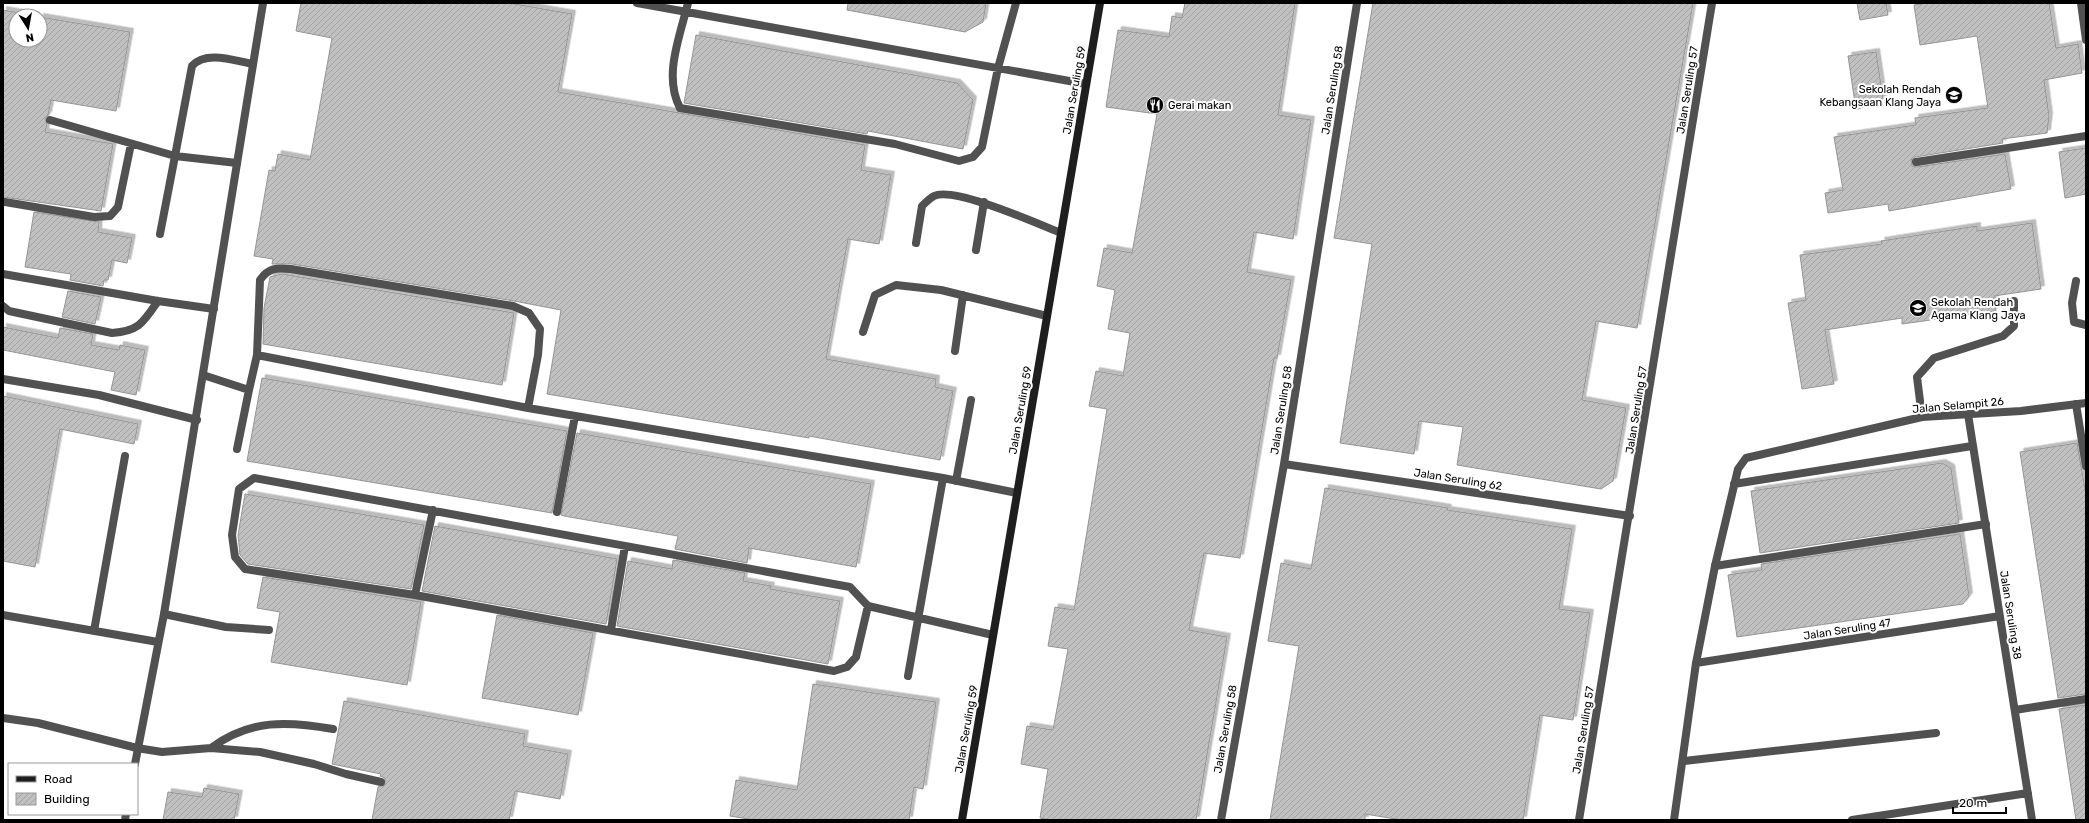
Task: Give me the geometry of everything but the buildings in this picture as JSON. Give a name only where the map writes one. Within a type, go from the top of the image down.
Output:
[{"type":"main road","name":"Jalan Seruling 59","points":[[962,820],[1100,3]]},
{"type":"street","points":[[135,763],[164,614],[197,420],[263,3]]},
{"type":"street","points":[[637,3],[1086,84]]},
{"type":"street","points":[[688,3],[673,66],[674,97],[680,108],[895,144],[959,161],[973,157],[982,147],[998,68],[1016,3]]},
{"type":"street","name":"Jalan Seruling 58","points":[[1221,820],[1284,464],[1357,3]]},
{"type":"street","name":"Jalan Seruling 57","points":[[1579,820],[1630,516],[1712,3]]},
{"type":"street","points":[[2081,3],[2086,40]]},
{"type":"street","points":[[160,234],[192,66],[197,60],[207,57],[253,64]]},
{"type":"street","points":[[50,120],[175,156],[237,163]]},
{"type":"street","points":[[1916,162],[2086,136]]},
{"type":"street","points":[[5,202],[94,217],[110,216],[118,207],[131,144]]},
{"type":"street","points":[[916,243],[922,206],[935,195],[956,196],[984,202],[1061,233]]},
{"type":"street","points":[[976,250],[984,202]]},
{"type":"street","points":[[236,449],[257,355],[260,280],[266,272],[274,268],[513,306],[529,314],[540,328],[538,355],[528,408]]},
{"type":"street","points":[[3,274],[158,301],[214,308]]},
{"type":"street","points":[[2076,281],[2072,302],[2074,322],[2086,325]]},
{"type":"street","points":[[863,332],[875,295],[896,285],[963,295],[1047,316]]},
{"type":"street","points":[[955,351],[963,295]]},
{"type":"street","points":[[3,306],[9,311],[112,333],[129,331],[142,324],[158,301]]},
{"type":"street","points":[[1922,417],[1917,377],[1934,358],[2003,336],[2014,326],[2014,301]]},
{"type":"street","points":[[257,355],[528,408],[943,478],[1017,493]]},
{"type":"street","points":[[204,375],[249,390]]},
{"type":"street","points":[[3,379],[99,395],[197,420]]},
{"type":"street","points":[[956,481],[971,400]]},
{"type":"street","name":"Jalan Selampit 26","points":[[1734,484],[1738,469],[1746,458],[1922,417],[2021,411],[2086,403]]},
{"type":"street","points":[[2076,404],[2086,466]]},
{"type":"street","name":"Jalan Seruling 38","points":[[1968,414],[2032,820]]},
{"type":"street","points":[[557,512],[575,416]]},
{"type":"street","points":[[1674,820],[1684,762],[1696,663],[1715,566],[1734,484],[1972,446]]},
{"type":"street","points":[[94,631],[125,456]]},
{"type":"street","name":"Jalan Seruling 62","points":[[1284,464],[1630,516]]},
{"type":"street","points":[[868,606],[856,657],[847,667],[834,671],[415,595],[245,569],[235,557],[232,535],[239,489],[254,478],[850,587],[868,606],[994,635]]},
{"type":"street","points":[[908,676],[943,478]]},
{"type":"street","points":[[415,595],[433,510]]},
{"type":"street","points":[[1715,566],[1986,524]]},
{"type":"street","points":[[611,630],[625,546]]},
{"type":"street","points":[[164,614],[226,627],[269,630]]},
{"type":"street","points":[[3,615],[158,642]]},
{"type":"street","name":"Jalan Seruling 47","points":[[1696,663],[2000,616]]},
{"type":"street","points":[[2015,710],[2086,699]]},
{"type":"street","points":[[3,718],[38,723],[137,748],[162,752],[211,748],[260,752],[314,764],[346,774],[381,782]]},
{"type":"street","points":[[211,748],[222,740],[242,731],[268,724],[300,723],[333,729]]},
{"type":"street","points":[[1684,762],[1936,733]]},
{"type":"street","points":[[1852,820],[2028,792]]},
{"type":"place","name":"Sekolah Rendah Kebangsaan Klang Jaya","points":[[1954,95]]},
{"type":"place","name":"Gerai makan","points":[[1155,105]]},
{"type":"place","name":"Sekolah Rendah Agama Klang Jaya","points":[[1918,308]]}]
